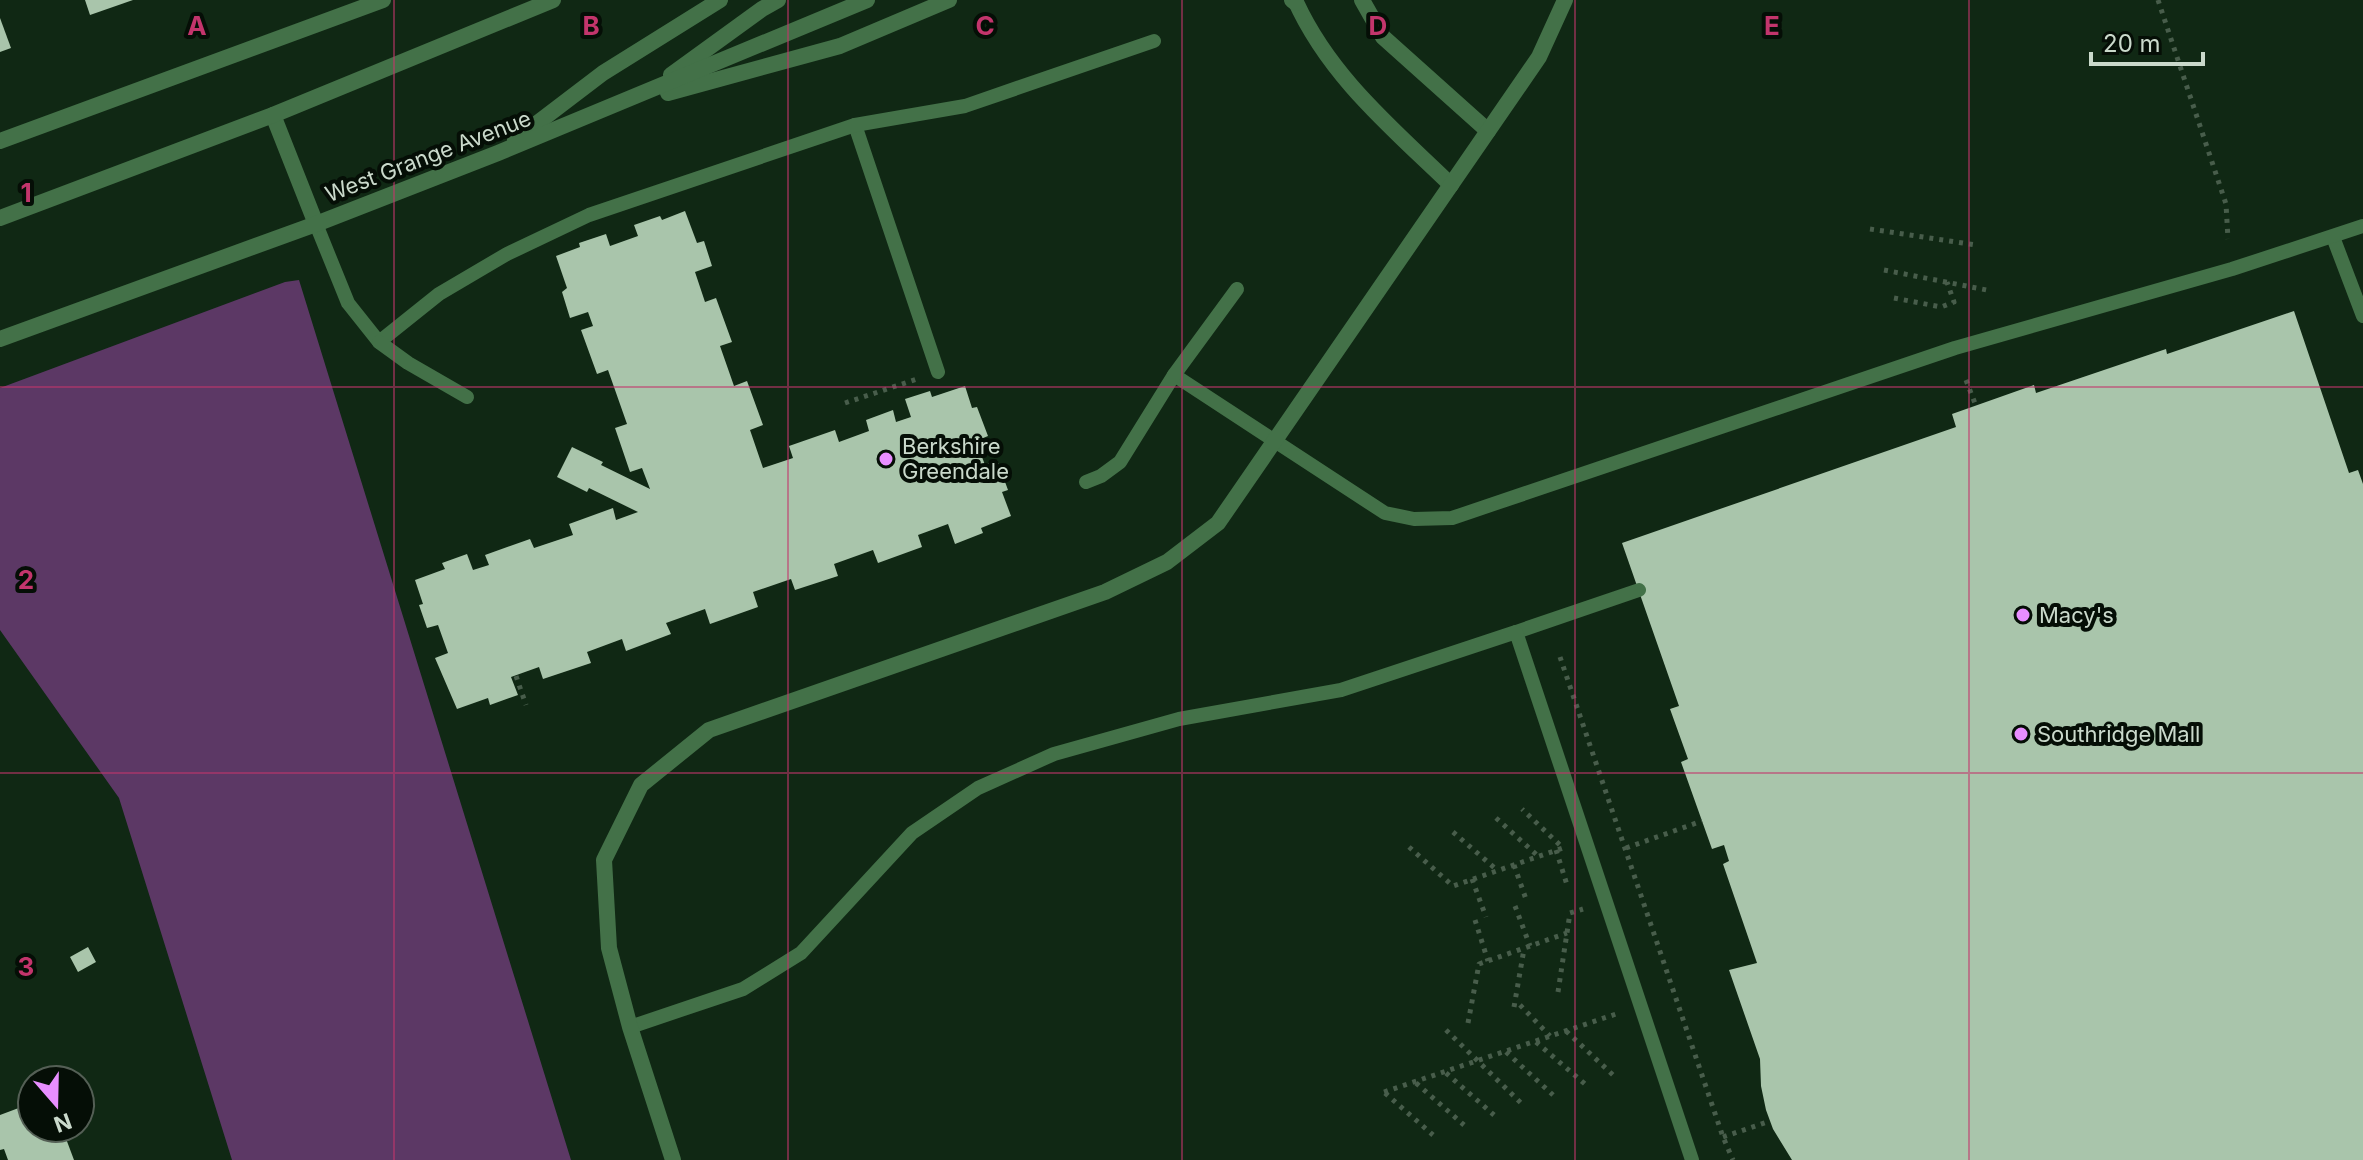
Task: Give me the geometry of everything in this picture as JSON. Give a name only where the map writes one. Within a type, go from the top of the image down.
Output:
[{"type":"street","points":[[0,141],[383,0]]},
{"type":"street","points":[[0,218],[273,115],[553,0]]},
{"type":"street","points":[[498,153],[603,73],[720,0]]},
{"type":"street","points":[[647,92],[778,0]]},
{"type":"street","name":"West Grange Avenue","points":[[0,339],[316,224],[498,153],[867,0]]},
{"type":"street","points":[[605,110],[840,46],[949,0]]},
{"type":"street","points":[[1362,0],[1383,37],[1488,131]]},
{"type":"street","points":[[673,1160],[630,1027],[609,948],[604,860],[641,785],[709,730],[1105,592],[1167,562],[1218,523],[1539,57],[1565,0]]},
{"type":"street","points":[[1294,1],[1322,51],[1348,86],[1451,185]]},
{"type":"street","points":[[273,115],[316,224]]},
{"type":"lane","points":[[379,342],[439,294],[507,254],[589,215],[855,125],[965,106],[1154,41]]},
{"type":"lane","points":[[855,125],[938,372]]},
{"type":"lane","points":[[316,224],[348,303],[379,342],[408,363],[467,397]]},
{"type":"lane","points":[[1174,375],[1385,513],[1414,519],[1452,518],[1955,348],[2232,269],[2363,226]]},
{"type":"lane","points":[[2333,237],[2363,316]]},
{"type":"lane","points":[[1086,482],[1101,476],[1120,462],[1174,375],[1237,289]]},
{"type":"lane","points":[[630,1027],[743,989],[801,953],[912,833],[978,788],[1054,754],[1179,719],[1341,690],[1639,590]]},
{"type":"lane","points":[[1516,632],[1692,1160]]},
{"type":"path","points":[[2158,0],[2226,204],[2228,239]]},
{"type":"path","points":[[1870,229],[1976,245]]},
{"type":"path","points":[[1884,270],[1992,291]]},
{"type":"path","points":[[1894,298],[1941,307],[1954,302],[1947,282]]},
{"type":"path","points":[[1966,380],[1976,406]]},
{"type":"path","points":[[845,403],[910,381]]},
{"type":"path","points":[[1560,657],[1733,1160]]},
{"type":"path","points":[[516,676],[526,705]]},
{"type":"path","points":[[1409,847],[1453,886],[1563,848],[1522,809]]},
{"type":"path","points":[[1496,818],[1539,856]]},
{"type":"path","points":[[1626,848],[1702,821]]},
{"type":"path","points":[[1453,832],[1497,871]]},
{"type":"path","points":[[1556,850],[1568,888]]},
{"type":"path","points":[[1514,865],[1527,902]]},
{"type":"path","points":[[1472,879],[1486,917]]},
{"type":"path","points":[[1515,906],[1527,947],[1517,1006],[1550,1036]]},
{"type":"path","points":[[1558,992],[1570,913],[1584,908]]},
{"type":"path","points":[[1475,920],[1488,961]]},
{"type":"path","points":[[1468,1023],[1479,964],[1567,933]]},
{"type":"path","points":[[1433,1135],[1384,1092],[1620,1012]]},
{"type":"path","points":[[1446,1030],[1523,1105]]},
{"type":"path","points":[[1566,1031],[1613,1075]]},
{"type":"path","points":[[1536,1041],[1585,1084]]},
{"type":"path","points":[[1505,1051],[1553,1095]]},
{"type":"path","points":[[1445,1072],[1494,1115]]},
{"type":"path","points":[[1415,1082],[1464,1125]]},
{"type":"path","points":[[1723,1137],[1770,1121]]},
{"type":"shaded area","points":[[299,280],[571,1160],[232,1160],[119,798],[0,630],[0,388],[285,282]]},
{"type":"building","points":[[85,0],[133,0],[90,15]]},
{"type":"building","points":[[0,18],[11,48],[0,52]]},
{"type":"building","name":"Berkshire Greendale","points":[[685,211],[697,243],[704,241],[712,266],[695,272],[705,302],[716,298],[732,342],[720,346],[734,386],[747,381],[763,425],[750,430],[763,468],[793,458],[789,446],[835,430],[839,442],[869,431],[866,420],[893,410],[896,422],[911,417],[905,399],[930,391],[932,397],[965,386],[972,408],[977,407],[988,436],[976,441],[985,465],[997,460],[1008,490],[1002,492],[1011,516],[981,528],[983,533],[955,544],[948,524],[918,535],[922,547],[878,563],[873,550],[834,564],[838,576],[795,590],[791,579],[753,592],[758,607],[710,624],[705,609],[666,623],[671,634],[626,651],[622,639],[587,652],[591,663],[543,679],[539,667],[511,677],[518,695],[490,705],[488,698],[457,709],[435,658],[448,653],[438,625],[427,628],[415,580],[445,569],[442,563],[467,554],[473,570],[489,565],[485,555],[530,539],[534,548],[573,535],[569,524],[613,508],[616,520],[638,512],[589,488],[587,492],[557,477],[572,447],[650,489],[642,468],[630,472],[615,428],[627,424],[608,370],[597,374],[581,330],[593,326],[588,312],[570,318],[562,292],[567,288],[556,256],[580,247],[579,243],[606,234],[610,246],[638,236],[634,225],[660,216],[662,220]]},
{"type":"building","name":"Southridge Mall","points":[[2294,311],[2349,473],[2358,470],[2363,484],[2363,1160],[1792,1160],[1773,1129],[1766,1110],[1760,1059],[1729,970],[1757,963],[1723,864],[1729,861],[1724,845],[1712,849],[1681,762],[1688,759],[1670,709],[1679,706],[1622,543],[1956,427],[1952,414],[2034,385],[2036,393],[2166,349],[2167,354]]},
{"type":"building","points":[[88,947],[96,962],[78,972],[70,957]]},
{"type":"building","points":[[16,1109],[16,1144],[68,1144],[74,1160],[8,1160],[4,1149],[0,1150],[0,1115]]},
{"type":"place","name":"Berkshire Greendale","points":[[886,459]]},
{"type":"place","name":"Macy's","points":[[2023,615]]},
{"type":"place","name":"Southridge Mall","points":[[2021,734]]}]
